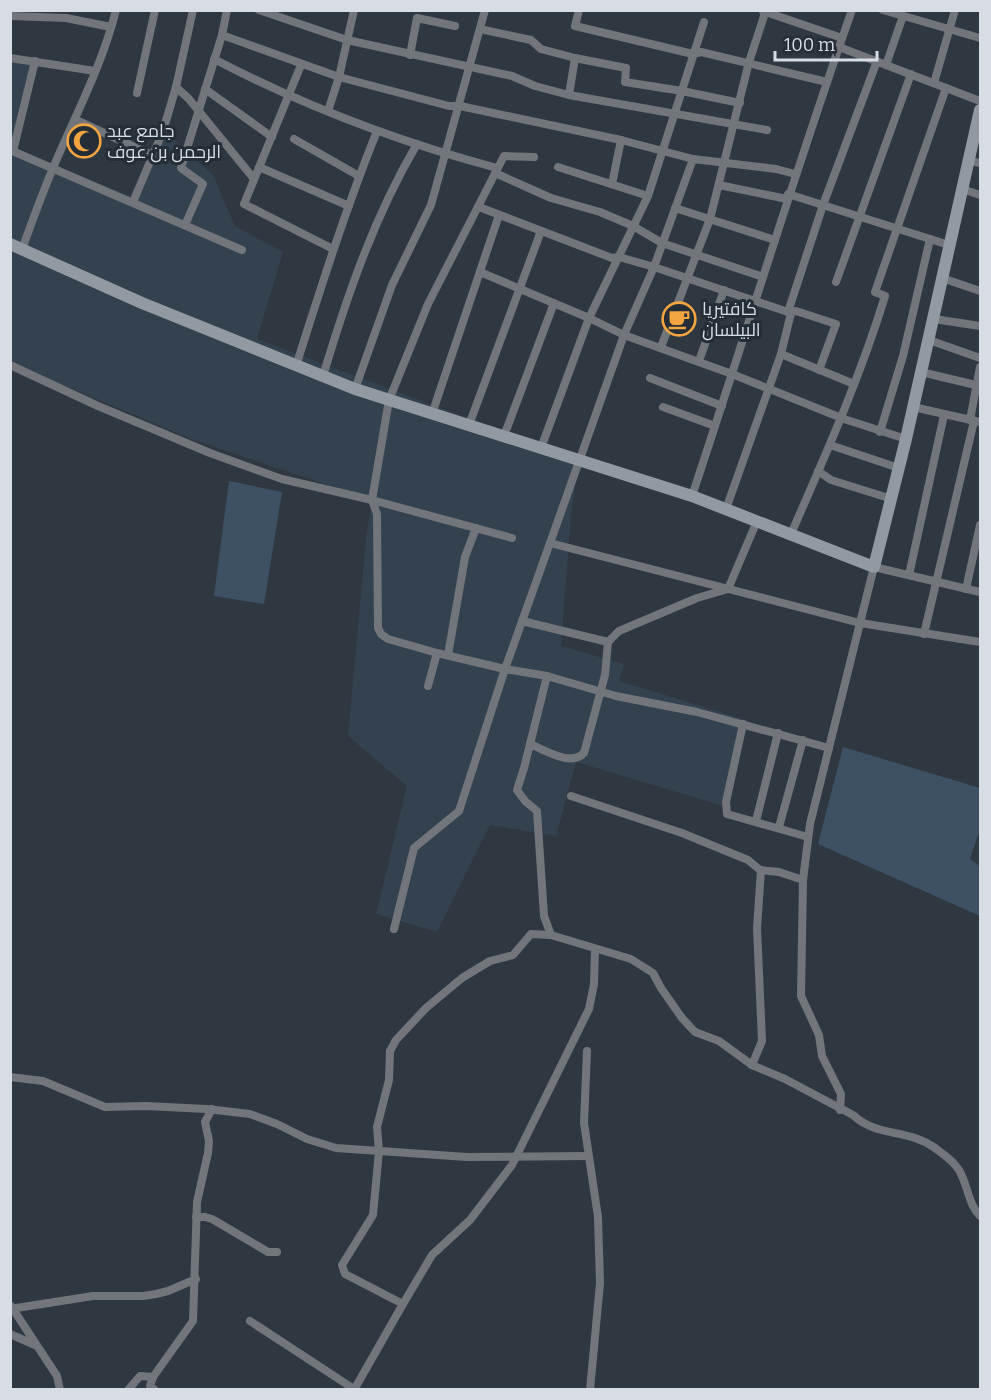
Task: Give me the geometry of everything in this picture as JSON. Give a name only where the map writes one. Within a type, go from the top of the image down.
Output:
[{"type":"street","points":[[116,10],[76,120],[16,246],[142,303],[355,389],[692,496],[874,567],[981,592]]},
{"type":"street","points":[[137,93],[155,10]]},
{"type":"street","points":[[133,202],[163,131],[176,87],[193,10]]},
{"type":"street","points":[[185,225],[203,184],[181,168],[222,35],[227,10]]},
{"type":"street","points":[[259,10],[347,40],[512,76],[535,86],[569,95],[767,130]]},
{"type":"street","points":[[328,111],[339,77],[354,10]]},
{"type":"street","points":[[355,389],[392,285],[430,205],[485,10]]},
{"type":"street","points":[[579,10],[575,26],[693,54],[701,52],[749,62],[827,82]]},
{"type":"street","points":[[692,496],[756,302],[795,174],[852,10]]},
{"type":"street","points":[[883,10],[981,38]]},
{"type":"street","points":[[934,83],[955,10]]},
{"type":"street","points":[[661,347],[710,219],[749,62],[765,11],[840,42],[886,65],[981,101]]},
{"type":"street","points":[[10,16],[67,14],[111,27]]},
{"type":"street","points":[[886,65],[903,16]]},
{"type":"street","points":[[410,55],[417,18],[455,26]]},
{"type":"street","points":[[541,448],[590,318],[648,196],[704,22]]},
{"type":"street","points":[[480,29],[531,40],[541,49],[626,68],[625,82],[740,103]]},
{"type":"street","points":[[222,35],[339,77],[449,106],[621,140],[693,159],[776,169],[795,174]]},
{"type":"street","points":[[10,58],[95,71]]},
{"type":"street","points":[[569,95],[575,58]]},
{"type":"street","points":[[214,59],[289,97],[377,131],[496,171],[551,198],[600,212],[633,226],[662,243],[763,277]]},
{"type":"street","points":[[35,61],[12,151],[242,250]]},
{"type":"street","points":[[726,509],[781,354],[789,313],[823,205],[877,61]]},
{"type":"street","points":[[301,65],[244,204],[333,249]]},
{"type":"street","points":[[836,282],[911,74]]},
{"type":"street","points":[[176,87],[189,99],[254,179]]},
{"type":"street","points":[[791,534],[830,445],[874,331],[885,296],[875,292],[946,88]]},
{"type":"street","points":[[204,89],[272,136]]},
{"type":"street","points":[[840,1110],[840,1094],[822,1056],[819,1035],[801,996],[803,880],[808,837],[892,500],[962,189],[975,162],[981,110]]},
{"type":"street","points":[[76,120],[152,155]]},
{"type":"street","points":[[296,366],[333,249],[377,131]]},
{"type":"street","points":[[294,138],[359,176]]},
{"type":"street","points":[[612,184],[621,140]]},
{"type":"street","points":[[323,376],[347,296],[367,244],[399,173],[417,144]]},
{"type":"street","points":[[534,157],[504,156],[428,304],[389,400],[372,500],[377,514],[378,628],[381,634],[394,641],[437,653],[547,676],[600,692],[697,712],[829,748]]},
{"type":"street","points":[[394,929],[414,849],[459,811],[505,669],[579,460],[624,335],[654,267],[693,159]]},
{"type":"street","points":[[558,167],[648,196]]},
{"type":"street","points":[[259,168],[348,206]]},
{"type":"street","points":[[719,185],[823,205],[949,244]]},
{"type":"street","points":[[962,189],[981,195]]},
{"type":"street","points":[[479,207],[612,258],[619,257],[654,267],[789,313],[796,311],[836,324],[819,370]]},
{"type":"street","points":[[675,208],[775,240]]},
{"type":"street","points":[[432,414],[499,215]]},
{"type":"street","points":[[469,425],[542,231]]},
{"type":"street","points":[[880,432],[903,356],[930,238]]},
{"type":"street","points":[[480,272],[590,318],[624,335],[699,361],[880,432],[906,439]]},
{"type":"street","points":[[942,278],[981,291]]},
{"type":"street","points":[[699,361],[724,290]]},
{"type":"street","points":[[504,436],[554,303]]},
{"type":"street","points":[[934,319],[981,326]]},
{"type":"street","points":[[929,340],[981,358]]},
{"type":"street","points":[[781,354],[854,384]]},
{"type":"street","points":[[10,365],[98,406],[210,453],[282,479],[372,500],[512,538]]},
{"type":"street","points":[[924,634],[975,421],[981,367]]},
{"type":"street","points":[[921,372],[979,386]]},
{"type":"street","points":[[650,378],[722,406]]},
{"type":"street","points":[[663,407],[715,426]]},
{"type":"street","points":[[913,407],[975,421]]},
{"type":"street","points":[[909,575],[944,415]]},
{"type":"street","points":[[830,445],[899,468]]},
{"type":"street","points":[[818,471],[831,480],[892,500]]},
{"type":"street","points":[[728,589],[757,521]]},
{"type":"street","points":[[966,589],[981,525]]},
{"type":"street","points":[[448,654],[465,557],[476,528]]},
{"type":"street","points":[[550,543],[860,623],[981,642]]},
{"type":"street","points":[[530,744],[570,760],[580,757],[584,753],[605,675],[608,642],[619,631],[697,598],[728,589]]},
{"type":"street","points":[[522,621],[608,642]]},
{"type":"street","points":[[428,686],[437,653]]},
{"type":"street","points":[[547,676],[517,790],[537,811],[544,916],[551,934]]},
{"type":"street","points":[[743,724],[726,802],[727,814],[808,837]]},
{"type":"street","points":[[756,821],[778,734]]},
{"type":"street","points":[[779,828],[803,740]]},
{"type":"street","points":[[572,796],[682,833],[748,861],[761,870],[779,872],[803,880]]},
{"type":"street","points":[[752,1065],[762,1041],[757,928],[761,870]]},
{"type":"street","points":[[403,1304],[345,1274],[342,1265],[373,1215],[379,1151],[377,1128],[389,1080],[390,1051],[396,1040],[426,1008],[462,978],[490,961],[513,955],[531,934],[551,934],[631,959],[653,973],[682,1018],[695,1032],[719,1041],[752,1065],[785,1079],[853,1115],[873,1129],[925,1141],[958,1169],[973,1206],[981,1216]]},
{"type":"street","points":[[250,1321],[354,1389],[432,1255],[470,1220],[516,1157],[589,1009],[594,984],[595,949]]},
{"type":"street","points":[[587,1051],[584,1123],[587,1156],[598,1217],[600,1282],[590,1389]]},
{"type":"street","points":[[10,1077],[43,1081],[105,1107],[212,1109],[250,1114],[307,1139],[336,1148],[467,1157],[587,1156]]},
{"type":"street","points":[[155,1389],[150,1386],[153,1377],[193,1322],[197,1202],[208,1153],[209,1141],[205,1122],[212,1109]]},
{"type":"street","points":[[196,1217],[205,1216],[212,1219],[268,1252],[277,1252]]},
{"type":"street","points":[[60,1389],[57,1376],[11,1308],[93,1296],[143,1296],[168,1291],[196,1279]]},
{"type":"street","points":[[10,1334],[36,1346]]},
{"type":"street","points":[[128,1389],[140,1376],[153,1377]]},
{"type":"shaded area","points":[[11,58],[35,61],[14,151],[131,196],[151,151],[166,132],[213,175],[235,226],[283,252],[257,339],[579,460],[571,515],[561,646],[624,664],[619,681],[747,720],[727,807],[576,762],[556,836],[490,825],[437,932],[376,914],[407,786],[348,736],[366,539],[372,500],[194,440],[11,363]]},
{"type":"shaded area","points":[[229,481],[282,492],[264,604],[214,596]]},
{"type":"shaded area","points":[[843,747],[980,788],[980,829],[970,859],[980,866],[980,916],[818,844]]},
{"type":"place","name":"جامع عبد الرحمن بن عوف","points":[[84,141]]},
{"type":"place","name":"كافتيريا البيلسان","points":[[679,319]]}]
